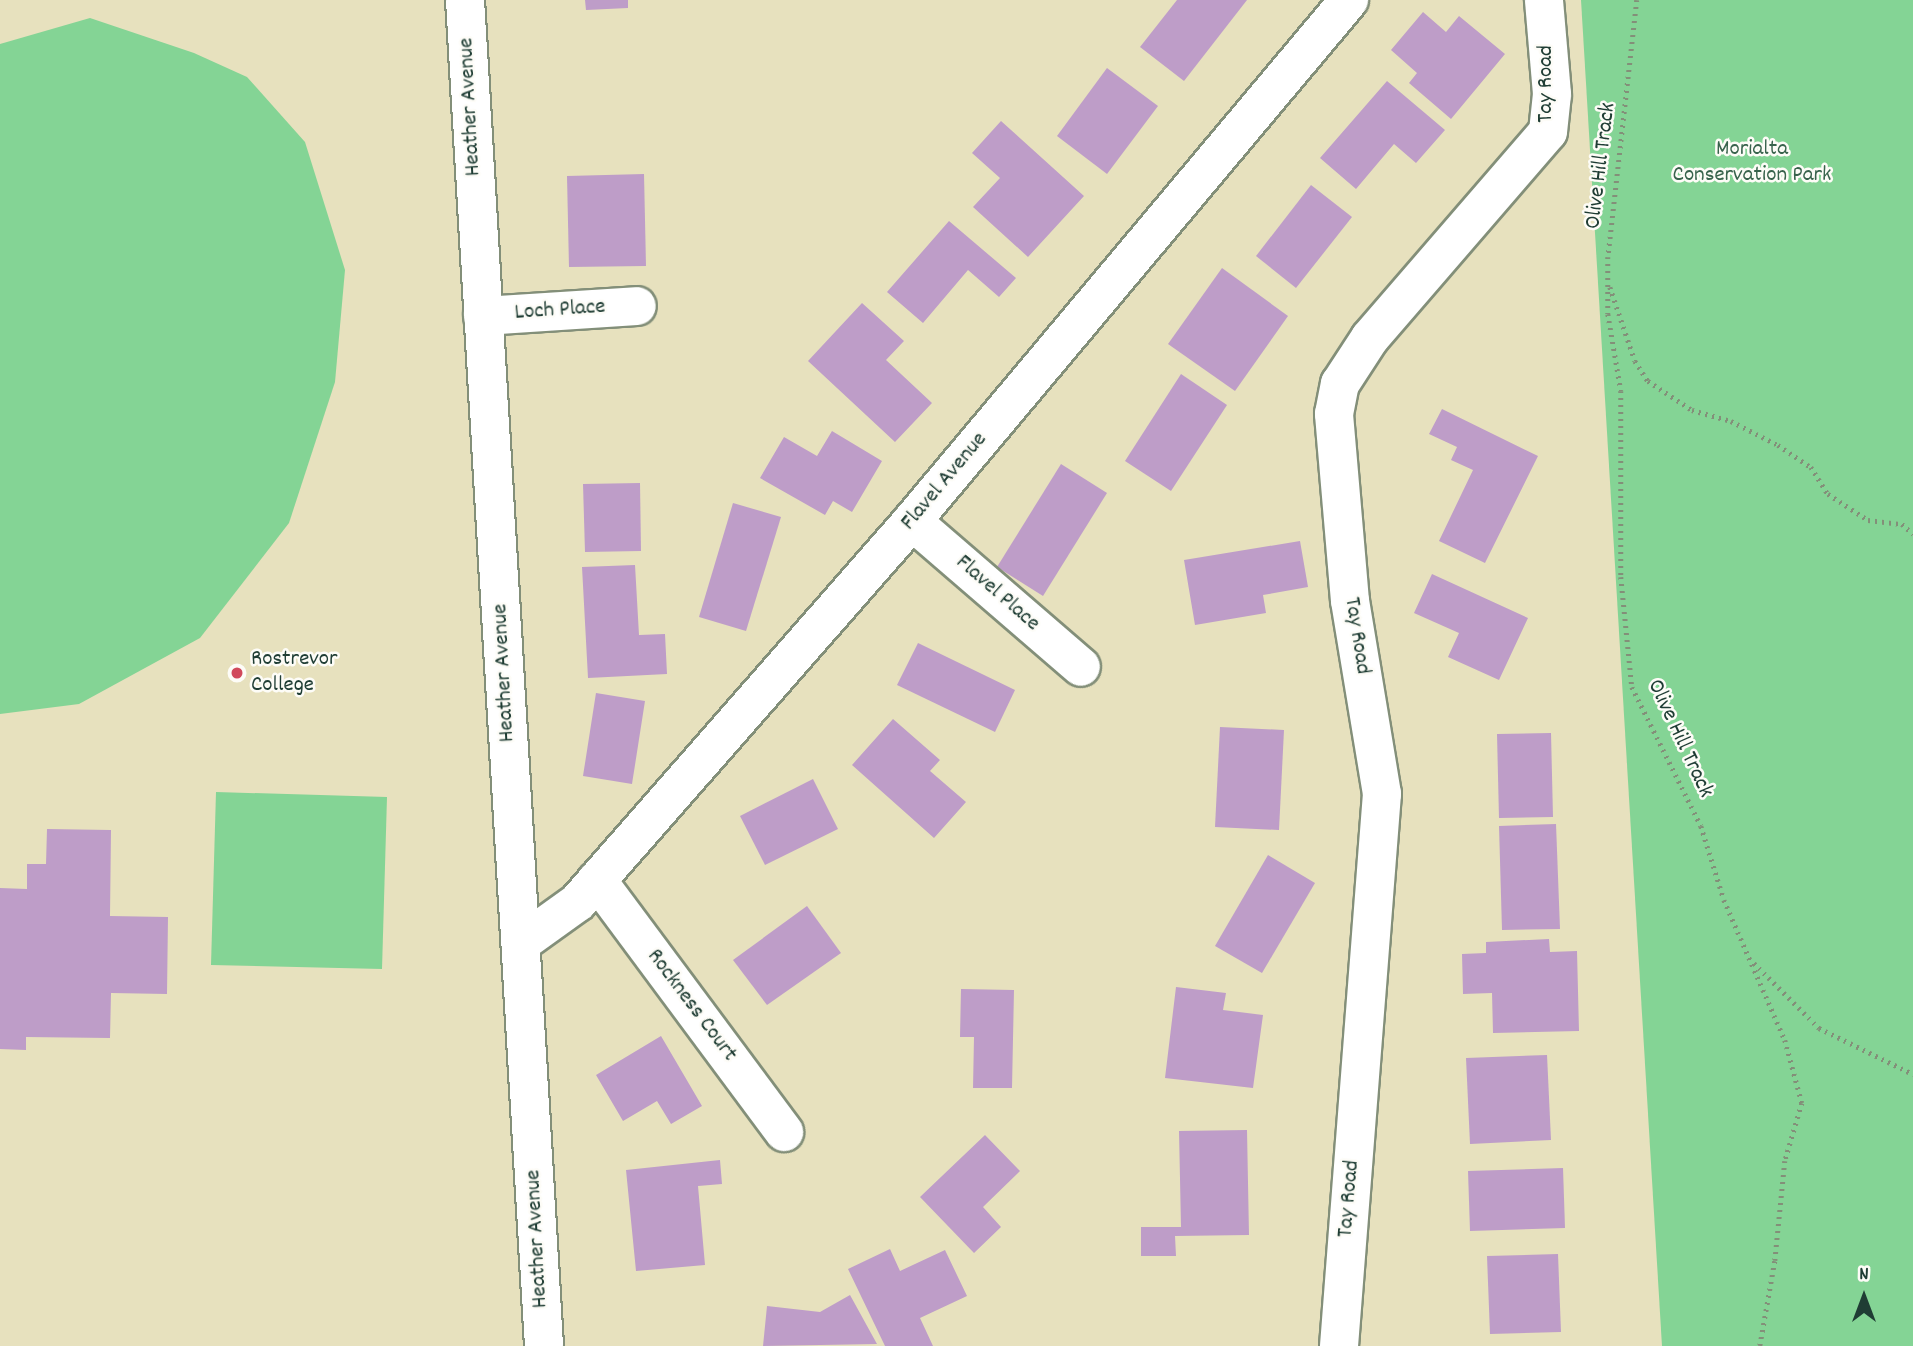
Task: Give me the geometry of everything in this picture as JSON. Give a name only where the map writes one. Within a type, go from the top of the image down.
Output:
[{"type":"street","name":"Heather Avenue","points":[[466,0],[544,1346]]},
{"type":"street","name":"Flavel Avenue","points":[[521,943],[578,902],[912,522],[1349,0]]},
{"type":"street","name":"Tay Road","points":[[1339,1346],[1382,794],[1350,601],[1334,414],[1340,384],[1370,338],[1548,132],[1552,94],[1544,0]]},
{"type":"street","name":"Loch Place","points":[[483,316],[637,306]]},
{"type":"street","name":"Flavel Place","points":[[912,522],[1082,667]]},
{"type":"street","name":"Rockness Court","points":[[597,880],[784,1132]]},
{"type":"path","name":"Olive Hill Track","points":[[1637,0],[1608,281],[1608,314],[1621,391],[1621,577],[1632,687],[1701,826],[1724,900],[1786,1040],[1802,1103],[1786,1161],[1775,1261],[1760,1346]]},
{"type":"path","points":[[1608,281],[1636,361],[1648,381],[1692,410],[1731,421],[1778,445],[1811,467],[1828,494],[1868,520],[1902,524],[1913,534]]},
{"type":"path","points":[[1751,960],[1819,1028],[1913,1074]]},
{"type":"green space","name":"Morialta Conservation Park","points":[[1581,0],[1913,0],[1913,1346],[1662,1346]]},
{"type":"green space","points":[[90,18],[194,53],[247,77],[305,142],[345,270],[335,382],[289,523],[200,638],[79,704],[0,714],[0,44]]},
{"type":"green space","points":[[216,792],[387,797],[382,969],[211,965]]},
{"type":"building","points":[[585,0],[628,0],[628,8],[586,10]]},
{"type":"building","points":[[1177,0],[1247,0],[1184,81],[1140,47]]},
{"type":"building","points":[[1423,12],[1446,32],[1459,16],[1505,54],[1451,119],[1409,83],[1417,73],[1391,50]]},
{"type":"building","points":[[1107,68],[1158,106],[1107,174],[1057,136]]},
{"type":"building","points":[[1387,81],[1445,130],[1416,163],[1394,144],[1356,189],[1320,158]]},
{"type":"building","points":[[1001,121],[1084,196],[1028,257],[973,207],[1000,178],[972,153]]},
{"type":"building","points":[[644,174],[646,266],[569,267],[567,176]]},
{"type":"building","points":[[1311,185],[1352,217],[1296,288],[1256,256]]},
{"type":"building","points":[[949,221],[1016,278],[999,297],[968,270],[923,323],[887,292]]},
{"type":"building","points":[[1222,268],[1288,316],[1235,391],[1168,344]]},
{"type":"building","points":[[862,303],[904,341],[886,360],[932,403],[895,442],[808,361]]},
{"type":"building","points":[[1181,374],[1227,405],[1171,491],[1125,461]]},
{"type":"building","points":[[1442,409],[1538,456],[1485,563],[1439,541],[1473,470],[1451,460],[1457,447],[1429,434]]},
{"type":"building","points":[[832,431],[882,461],[852,512],[833,501],[825,515],[760,478],[784,437],[817,456]]},
{"type":"building","points":[[1061,464],[1107,493],[1043,596],[997,567]]},
{"type":"building","points":[[640,483],[641,551],[585,552],[583,484]]},
{"type":"building","points":[[733,503],[781,517],[746,631],[699,617]]},
{"type":"building","points":[[1300,541],[1308,587],[1263,595],[1266,613],[1195,625],[1184,560]]},
{"type":"building","points":[[635,565],[639,635],[665,634],[667,674],[588,678],[582,567]]},
{"type":"building","points":[[1432,574],[1528,618],[1499,680],[1448,657],[1459,633],[1414,613]]},
{"type":"building","points":[[918,643],[1015,690],[995,732],[897,685]]},
{"type":"building","points":[[596,693],[645,701],[632,784],[583,776]]},
{"type":"building","points":[[893,719],[940,760],[930,771],[966,802],[934,838],[852,765]]},
{"type":"building","points":[[1220,727],[1284,730],[1279,830],[1215,827]]},
{"type":"building","points":[[1551,733],[1553,817],[1499,818],[1497,734]]},
{"type":"building","points":[[813,779],[838,829],[765,865],[740,816]]},
{"type":"building","points":[[1556,824],[1560,929],[1502,930],[1499,826]]},
{"type":"building","points":[[47,829],[111,830],[110,916],[168,917],[167,994],[111,993],[110,1038],[26,1037],[26,1050],[0,1049],[0,888],[27,889],[27,864],[46,864]]},
{"type":"building","points":[[1268,855],[1315,883],[1262,973],[1215,946]]},
{"type":"building","points":[[807,906],[841,953],[767,1005],[733,960]]},
{"type":"building","points":[[1549,939],[1550,952],[1577,951],[1579,1031],[1493,1033],[1492,993],[1463,994],[1462,954],[1486,953],[1486,942]]},
{"type":"building","points":[[1176,987],[1226,993],[1223,1010],[1263,1015],[1253,1088],[1165,1078]]},
{"type":"building","points":[[961,989],[1014,990],[1012,1088],[973,1088],[974,1037],[960,1037]]},
{"type":"building","points":[[661,1036],[702,1106],[671,1124],[657,1101],[623,1121],[596,1075]]},
{"type":"building","points":[[1547,1055],[1551,1140],[1470,1144],[1466,1058]]},
{"type":"building","points":[[1247,1130],[1249,1235],[1175,1236],[1176,1256],[1141,1256],[1141,1227],[1181,1227],[1179,1131]]},
{"type":"building","points":[[985,1135],[1020,1171],[983,1207],[1001,1227],[974,1253],[920,1197]]},
{"type":"building","points":[[720,1160],[722,1184],[698,1186],[705,1265],[636,1271],[626,1170]]},
{"type":"building","points":[[1563,1168],[1565,1228],[1470,1231],[1468,1171]]},
{"type":"building","points":[[890,1249],[900,1271],[945,1250],[967,1296],[920,1318],[933,1346],[885,1346],[848,1269]]},
{"type":"building","points":[[1558,1254],[1561,1332],[1490,1334],[1487,1256]]},
{"type":"building","points":[[850,1295],[877,1344],[763,1346],[767,1306],[820,1312]]},
{"type":"place","name":"Rostrevor College","points":[[237,673]]}]
